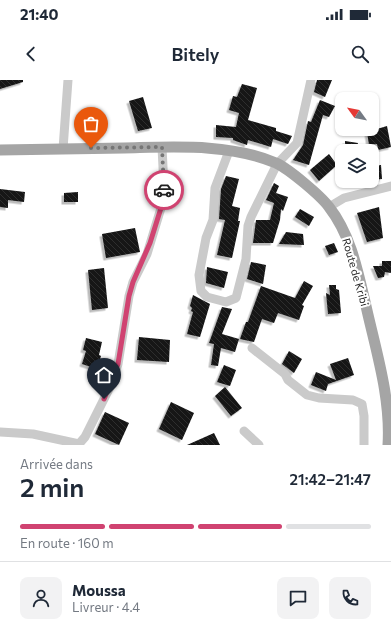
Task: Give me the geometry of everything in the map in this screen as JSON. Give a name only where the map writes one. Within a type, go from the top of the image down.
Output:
[{"type":"main road","name":"Route de Kribi","points":[[0,150],[162,147],[229,151],[242,153],[277,164],[306,185],[329,207],[342,228],[355,261],[385,393],[389,432],[388,445]]},
{"type":"street","points":[[63,149],[68,80]]},
{"type":"street","points":[[229,151],[215,188],[213,220],[206,238],[199,275],[200,291],[207,297],[226,302],[236,298],[246,259],[248,226],[251,216],[277,164],[292,148],[299,137],[311,80]]},
{"type":"street","points":[[0,432],[33,434],[79,444],[85,437],[110,387],[118,364],[131,289],[146,254],[161,208],[164,187],[162,147]]},
{"type":"street","points":[[329,207],[344,198],[391,186]]},
{"type":"street","points":[[252,348],[285,374],[288,380],[308,395],[319,398],[353,400],[362,404],[364,416],[364,445]]},
{"type":"street","points":[[244,431],[259,445]]},
{"type":"building","points":[[0,80],[23,80],[23,82],[0,89]]},
{"type":"building","points":[[317,80],[332,80],[325,97],[314,92]]},
{"type":"building","points":[[242,84],[257,88],[248,120],[276,128],[276,131],[292,136],[288,144],[273,139],[271,147],[248,140],[247,145],[233,140],[233,138],[216,137],[216,125],[236,127],[239,113],[229,110],[233,96],[237,97]]},
{"type":"building","points":[[143,97],[152,128],[138,131],[129,101]]},
{"type":"building","points":[[320,100],[335,106],[329,117],[323,115],[309,165],[293,160],[303,145],[308,121],[311,122]]},
{"type":"building","points":[[387,126],[391,147],[379,150],[379,144],[369,144],[368,136],[379,136],[379,128]]},
{"type":"building","points":[[345,141],[358,143],[358,144],[345,144]]},
{"type":"building","points":[[329,154],[335,162],[335,167],[319,181],[310,170]]},
{"type":"building","points":[[379,165],[381,165],[382,179],[379,179]]},
{"type":"building","points":[[226,176],[239,179],[232,206],[240,208],[238,221],[240,221],[232,258],[217,255],[225,220],[219,219],[221,189]]},
{"type":"building","points":[[274,183],[279,186],[276,193],[288,197],[283,211],[281,209],[280,220],[273,243],[253,243],[256,220],[270,220],[274,203],[266,200]]},
{"type":"building","points":[[0,189],[25,192],[24,202],[8,200],[8,208],[0,207]]},
{"type":"building","points":[[78,192],[78,202],[64,202],[64,193]]},
{"type":"building","points":[[379,207],[383,238],[367,242],[357,213]]},
{"type":"building","points":[[300,209],[314,217],[309,226],[295,217]]},
{"type":"building","points":[[135,228],[140,252],[106,258],[102,234]]},
{"type":"building","points":[[286,232],[303,234],[304,245],[279,244]]},
{"type":"building","points":[[334,243],[338,252],[329,255],[325,246]]},
{"type":"building","points":[[382,261],[391,261],[391,273],[385,272],[384,277],[378,278],[373,266],[382,266]]},
{"type":"building","points":[[251,262],[266,265],[263,284],[247,279]]},
{"type":"building","points":[[207,267],[228,272],[224,288],[206,283]]},
{"type":"building","points":[[104,268],[108,308],[92,310],[88,270]]},
{"type":"building","points":[[304,281],[313,286],[302,305],[304,306],[299,320],[278,313],[274,323],[262,319],[254,342],[240,339],[261,286],[295,298]]},
{"type":"building","points":[[329,285],[336,285],[336,289],[339,290],[341,313],[328,314],[326,293],[330,295]]},
{"type":"building","points":[[193,295],[210,304],[200,337],[187,334],[193,312],[191,311],[192,308],[190,306]]},
{"type":"building","points":[[222,307],[232,309],[222,334],[239,339],[235,352],[221,348],[218,366],[211,365],[214,344],[209,343]]},
{"type":"building","points":[[139,337],[170,340],[169,362],[137,360]]},
{"type":"building","points":[[86,338],[102,342],[99,355],[101,356],[97,369],[82,364],[86,351],[83,350]]},
{"type":"building","points":[[289,351],[302,359],[294,373],[282,364]]},
{"type":"building","points":[[348,358],[354,375],[328,384],[326,391],[311,385],[316,372],[336,380],[330,364]]},
{"type":"building","points":[[224,365],[236,370],[230,386],[217,382]]},
{"type":"building","points":[[225,387],[242,408],[231,416],[215,396]]},
{"type":"building","points":[[171,402],[194,413],[182,440],[159,429]]},
{"type":"building","points":[[105,412],[129,423],[119,445],[95,434]]},
{"type":"building","points":[[214,433],[220,445],[187,445]]},
{"type":"way so far","points":[[91,148],[162,147],[164,190]]},
{"type":"route","points":[[104,399],[118,364],[129,296],[133,282],[150,243],[161,208],[164,190]]}]
